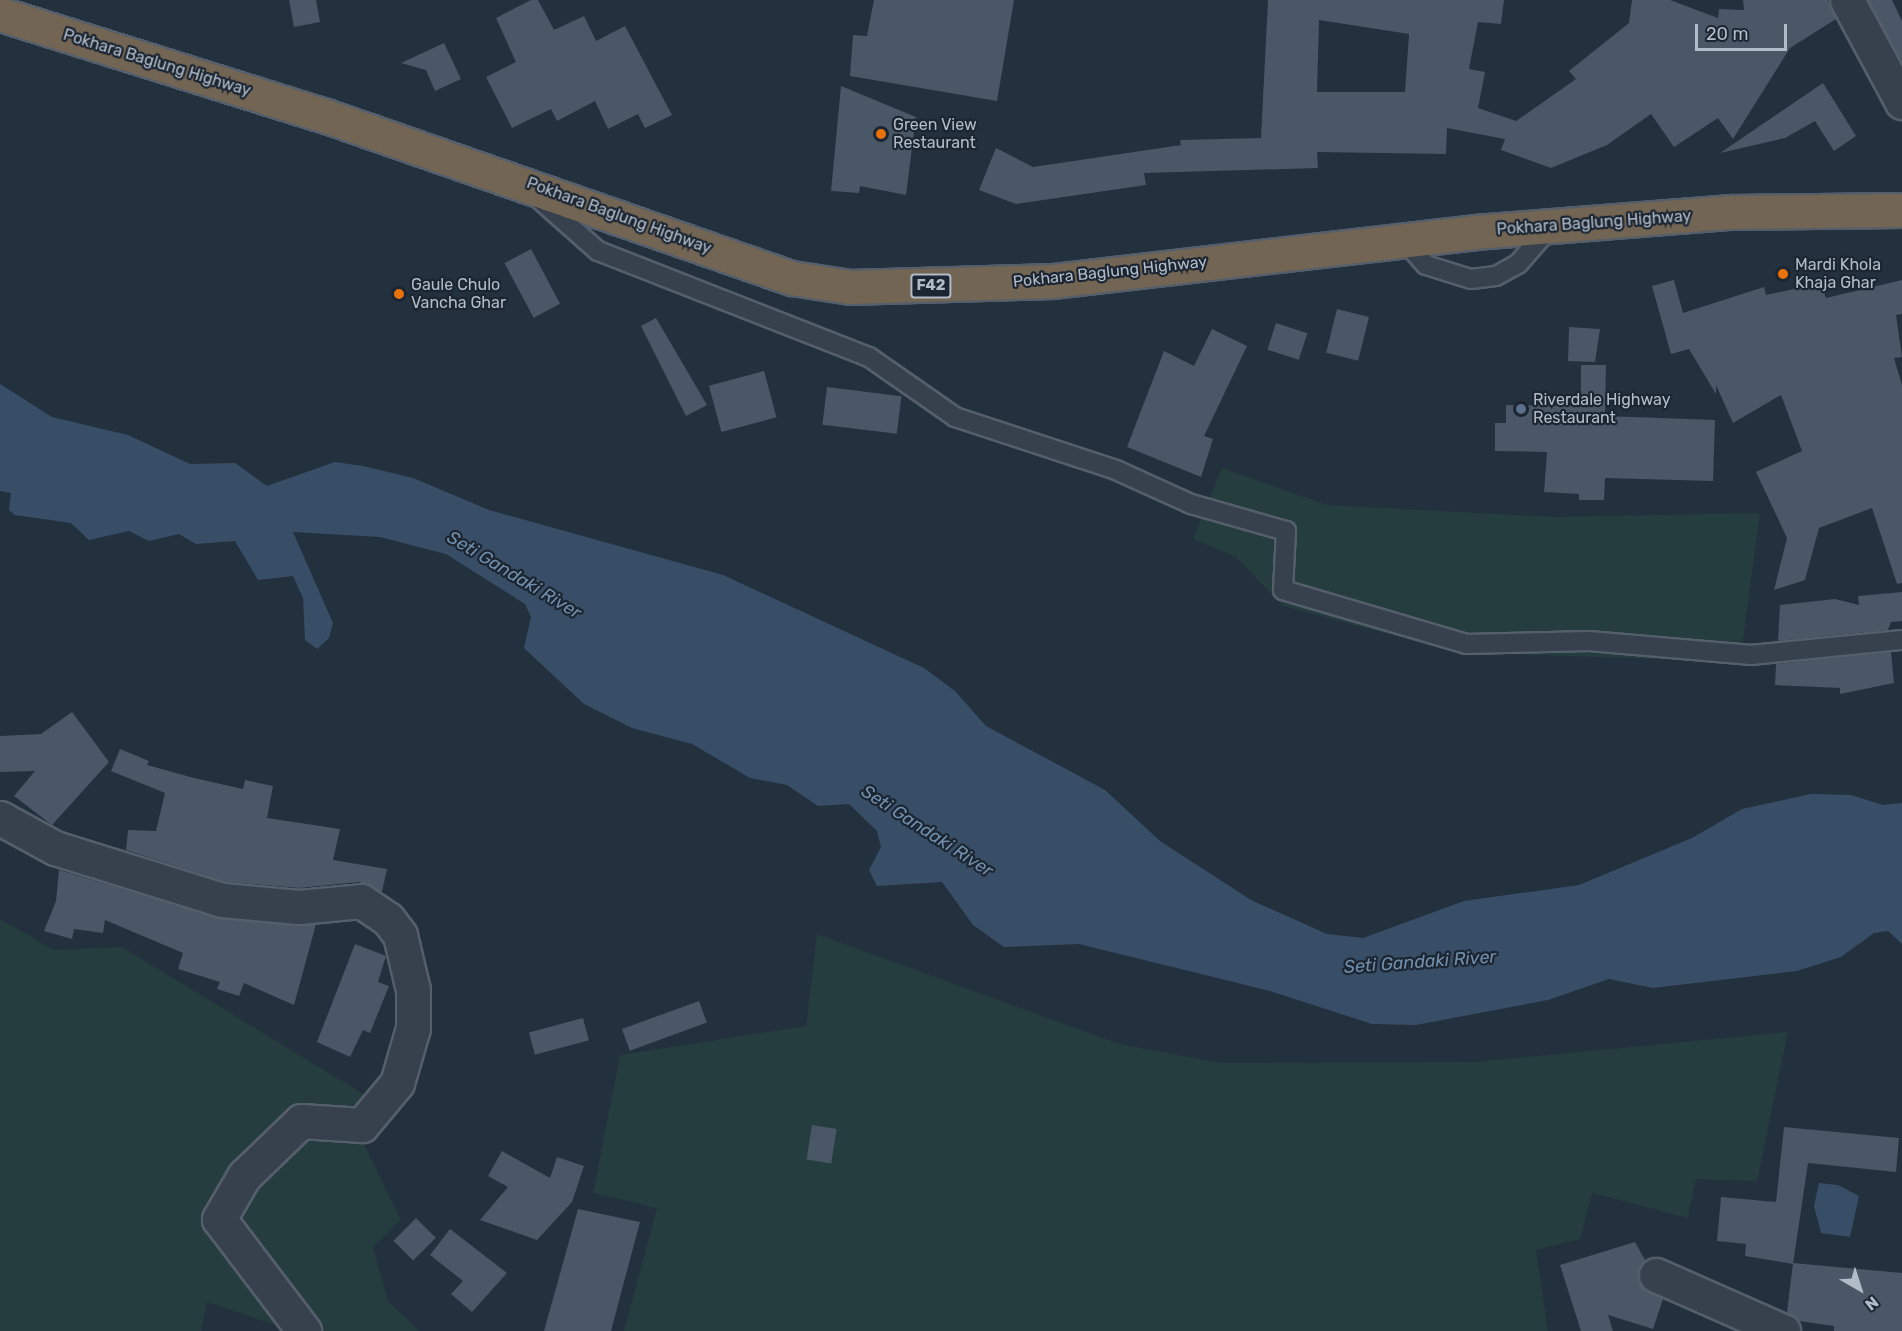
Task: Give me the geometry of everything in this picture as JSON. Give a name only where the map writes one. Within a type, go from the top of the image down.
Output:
[{"type":"highway","name":"Pokhara Baglung Highway","points":[[0,14],[519,181],[792,278],[850,287],[1053,281],[1404,240],[1731,212],[1902,210]]},
{"type":"street","points":[[1847,0],[1902,102]]},
{"type":"street","points":[[0,818],[55,848],[222,900],[298,907],[361,901],[388,919],[400,935],[413,990],[413,1029],[397,1083],[362,1125],[301,1121],[244,1176],[219,1220],[304,1331]]},
{"type":"street","points":[[1656,1275],[1783,1331]]},
{"type":"lane","points":[[519,181],[598,251],[869,357],[955,417],[1116,470],[1191,504],[1286,531],[1283,590],[1466,644],[1589,641],[1751,655],[1902,640]]},
{"type":"lane","points":[[1404,240],[1426,265],[1471,279],[1496,276],[1518,264],[1551,226]]},
{"type":"green space","points":[[1222,468],[1327,505],[1554,517],[1760,513],[1740,662],[1456,652],[1283,606],[1236,557],[1193,539]]},
{"type":"green space","points":[[0,919],[54,950],[122,947],[368,1097],[355,1118],[297,1109],[203,1223],[285,1328],[207,1302],[201,1331],[0,1331]]},
{"type":"green space","points":[[817,934],[1119,1044],[1221,1063],[1474,1062],[1788,1032],[1757,1181],[1696,1179],[1688,1218],[1592,1193],[1580,1239],[1536,1250],[1548,1331],[624,1331],[657,1208],[593,1193],[620,1055],[806,1026]]},
{"type":"green space","points":[[303,1130],[361,1138],[401,1220],[373,1247],[388,1301],[419,1331],[317,1331],[244,1232],[238,1214],[272,1163]]},
{"type":"water","name":"Seti Gandaki River","points":[[0,384],[52,417],[128,435],[190,464],[235,463],[267,486],[335,462],[363,466],[413,478],[489,510],[723,575],[924,668],[955,691],[986,726],[1105,790],[1160,841],[1251,900],[1327,934],[1363,938],[1464,901],[1579,885],[1692,838],[1742,809],[1811,794],[1851,795],[1883,805],[1902,803],[1902,944],[1888,931],[1874,933],[1841,957],[1797,971],[1653,988],[1609,979],[1548,1000],[1416,1025],[1372,1024],[1270,991],[1079,944],[1004,947],[973,925],[942,882],[877,886],[869,870],[881,847],[877,831],[849,804],[818,806],[787,785],[750,778],[692,744],[632,728],[584,704],[524,648],[531,617],[525,604],[446,554],[380,537],[293,532],[333,623],[329,638],[317,649],[305,640],[303,598],[293,576],[258,580],[235,541],[196,544],[179,534],[149,541],[129,531],[89,540],[71,523],[15,515],[9,510],[11,493],[0,491]]},
{"type":"water","points":[[1819,1183],[1838,1185],[1859,1196],[1850,1237],[1821,1233],[1814,1206]]},
{"type":"building","points":[[289,0],[316,0],[320,22],[294,27]]},
{"type":"building","points":[[531,0],[538,0],[554,30],[584,16],[596,41],[625,26],[672,115],[645,128],[638,114],[608,129],[595,101],[557,121],[551,109],[512,128],[486,77],[516,62],[496,18]]},
{"type":"building","points":[[874,0],[1014,0],[997,101],[850,76],[853,35],[867,36]]},
{"type":"building","points":[[1268,0],[1504,0],[1501,24],[1478,22],[1469,69],[1485,72],[1478,108],[1516,121],[1576,79],[1569,71],[1629,23],[1632,0],[1670,0],[1718,18],[1719,9],[1744,10],[1743,0],[1828,0],[1836,19],[1790,48],[1733,139],[1718,118],[1674,147],[1651,114],[1607,145],[1551,168],[1501,150],[1505,139],[1447,128],[1446,154],[1317,152],[1318,168],[1144,173],[1146,185],[1016,204],[979,190],[996,148],[1033,167],[1181,145],[1180,140],[1261,138]],"holes":[[[1319,20],[1409,34],[1405,92],[1317,92]]]},
{"type":"building","points":[[1868,0],[1892,0],[1902,21],[1902,62]]},
{"type":"building","points":[[444,43],[461,79],[435,91],[426,70],[401,63]]},
{"type":"building","points":[[1823,83],[1856,136],[1834,151],[1815,121],[1785,138],[1720,153]]},
{"type":"building","points":[[841,86],[916,117],[906,195],[860,186],[859,193],[831,191]]},
{"type":"building","points":[[531,249],[560,304],[534,318],[505,263]]},
{"type":"building","points":[[1674,280],[1683,313],[1764,287],[1766,295],[1821,283],[1826,298],[1902,280],[1902,314],[1896,315],[1902,357],[1894,358],[1902,385],[1902,583],[1897,584],[1872,508],[1819,528],[1805,580],[1774,590],[1787,538],[1756,472],[1802,451],[1781,395],[1733,423],[1716,385],[1716,394],[1689,349],[1671,354],[1652,286]]},
{"type":"building","points":[[1337,309],[1369,317],[1358,361],[1326,353]]},
{"type":"building","points":[[656,318],[707,405],[686,416],[641,326]]},
{"type":"building","points":[[1276,323],[1307,333],[1299,360],[1267,350]]},
{"type":"building","points":[[1569,327],[1600,329],[1595,362],[1568,361]]},
{"type":"building","points":[[1212,329],[1247,346],[1204,436],[1213,439],[1201,477],[1127,447],[1164,351],[1194,366]]},
{"type":"building","points":[[1581,365],[1606,365],[1605,416],[1715,420],[1713,481],[1605,478],[1604,500],[1579,500],[1579,494],[1544,492],[1547,452],[1495,451],[1495,423],[1506,423],[1506,405],[1581,406]]},
{"type":"building","points":[[764,371],[776,417],[721,432],[709,386]]},
{"type":"building","points":[[827,387],[901,396],[897,434],[822,425]]},
{"type":"building","points":[[1902,592],[1902,621],[1891,622],[1888,630],[1778,641],[1780,605],[1835,599],[1859,605],[1858,596]]},
{"type":"building","points":[[1891,652],[1894,683],[1840,694],[1840,688],[1775,685],[1776,664]]},
{"type":"building","points":[[72,712],[109,762],[52,825],[14,796],[35,771],[0,772],[0,736],[41,734]]},
{"type":"building","points":[[120,749],[149,761],[147,765],[194,778],[243,789],[245,780],[273,786],[267,818],[340,829],[333,860],[387,869],[382,892],[359,882],[299,888],[226,882],[126,850],[128,830],[156,831],[165,793],[111,771]]},
{"type":"building","points":[[59,870],[217,918],[316,924],[294,1005],[244,983],[239,996],[217,989],[220,982],[178,969],[183,953],[105,920],[103,933],[74,929],[72,939],[44,931],[56,901]]},
{"type":"building","points":[[355,944],[386,956],[378,982],[389,986],[370,1033],[363,1030],[350,1057],[317,1042]]},
{"type":"building","points":[[699,1001],[707,1023],[630,1051],[622,1029]]},
{"type":"building","points":[[583,1018],[589,1040],[535,1055],[529,1032]]},
{"type":"building","points":[[812,1125],[837,1129],[831,1163],[807,1160]]},
{"type":"building","points":[[1784,1127],[1899,1138],[1896,1172],[1808,1163],[1793,1264],[1745,1256],[1746,1244],[1717,1241],[1721,1197],[1776,1202]]},
{"type":"building","points":[[502,1151],[550,1178],[557,1157],[584,1166],[572,1202],[537,1240],[480,1220],[508,1187],[488,1176]]},
{"type":"building","points":[[578,1209],[640,1222],[611,1331],[544,1331]]},
{"type":"building","points":[[416,1218],[436,1238],[413,1260],[393,1241]]},
{"type":"building","points":[[450,1229],[507,1273],[472,1312],[451,1294],[463,1281],[430,1255]]},
{"type":"building","points":[[1635,1242],[1645,1260],[1639,1268],[1641,1286],[1663,1299],[1653,1329],[1608,1315],[1613,1331],[1581,1331],[1560,1265]]},
{"type":"building","points":[[1793,1263],[1902,1273],[1902,1331],[1834,1331],[1834,1326],[1799,1321],[1787,1312]]},
{"type":"place","name":"Green View Restaurant","points":[[881,134]]},
{"type":"place","name":"Mardi Khola Khaja Ghar","points":[[1783,274]]},
{"type":"place","name":"Gaule Chulo Vancha Ghar","points":[[399,294]]},
{"type":"place","name":"Riverdale Highway Restaurant","points":[[1521,409]]}]
